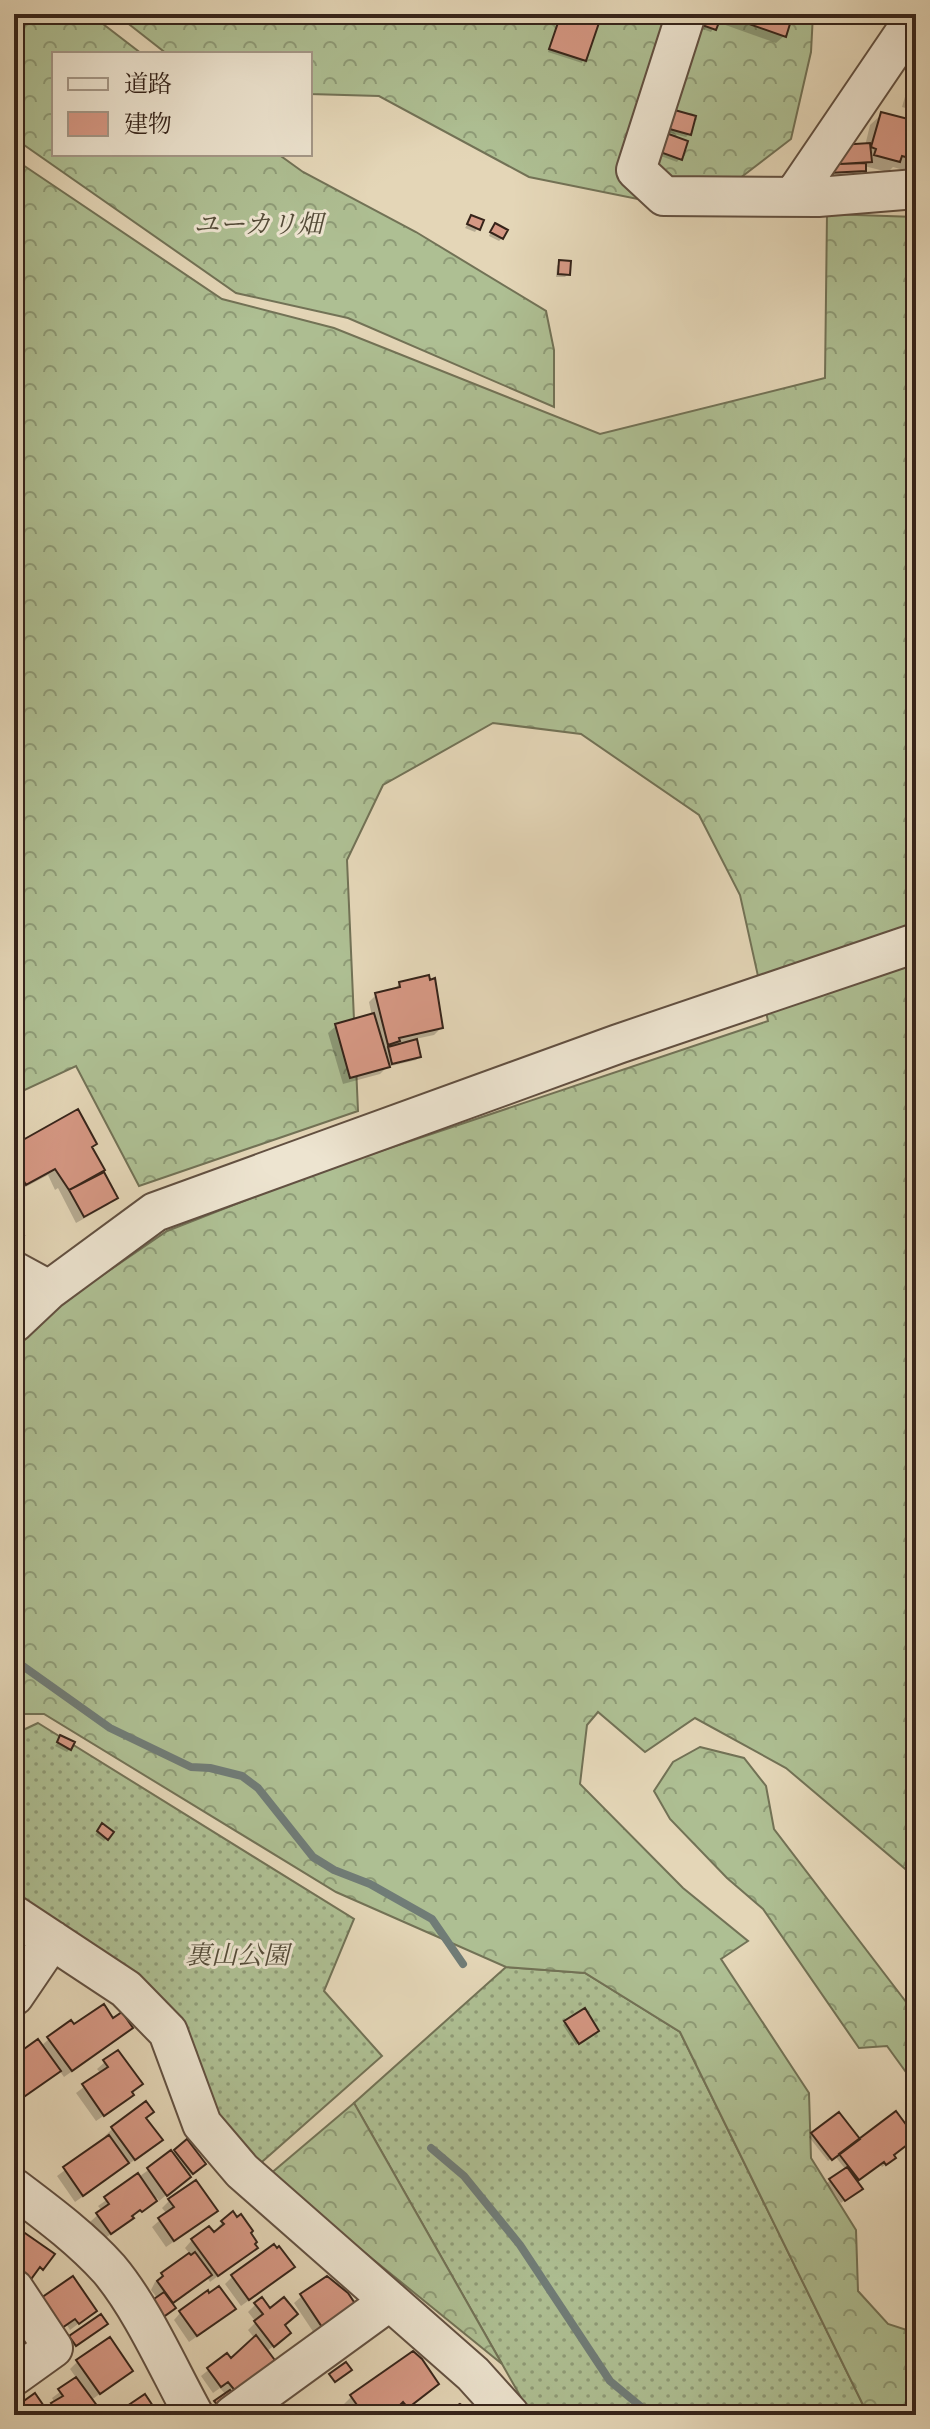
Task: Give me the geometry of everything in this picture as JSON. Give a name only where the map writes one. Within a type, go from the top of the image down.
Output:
[{"type":"street","points":[[686,14],[636,170],[664,196],[793,197],[916,189]]},
{"type":"street","points":[[793,197],[916,16]]},
{"type":"street","points":[[14,1323],[49,1290],[155,1212],[618,1044],[916,943]]},
{"type":"street","points":[[14,1271],[49,1290]]},
{"type":"street","points":[[14,1915],[126,1989],[168,2032],[202,2124],[242,2171],[473,2374],[510,2415]]},
{"type":"street","points":[[14,1996],[52,1940]]},
{"type":"street","points":[[14,2188],[76,2235],[110,2271],[135,2309],[194,2415]]},
{"type":"street","points":[[14,2289],[53,2348],[14,2376]]},
{"type":"street","points":[[233,2415],[390,2301]]},
{"type":"green space","name":"ユーカリ畑","points":[[90,14],[139,52],[52,52],[52,156],[281,156],[303,172],[416,232],[546,311],[554,350],[554,407],[348,318],[236,293],[14,138],[14,40],[30,18]]},
{"type":"green space","points":[[116,14],[813,14],[811,52],[791,139],[697,211],[529,177],[379,96],[312,94],[312,52],[164,52]]},
{"type":"green space","points":[[14,159],[222,299],[334,328],[600,434],[825,378],[827,214],[916,217],[916,1878],[786,1768],[695,1718],[645,1752],[598,1712],[587,1725],[580,1784],[683,1888],[748,1941],[721,1959],[809,2093],[811,2158],[856,2230],[858,2291],[888,2324],[916,2333],[916,2415],[868,2415],[680,2032],[585,1973],[506,1967],[336,1892],[44,1714],[14,1714],[14,1346],[50,1311],[167,1231],[318,1172],[768,1021],[740,895],[699,815],[581,734],[493,723],[383,785],[347,860],[358,1111],[139,1186],[76,1066],[14,1095]]},
{"type":"green space","name":"裏山公園","points":[[38,1723],[354,1919],[324,1991],[382,2056],[255,2168],[215,2118],[186,2040],[14,1902],[14,1726],[21,1731]]},
{"type":"green space","points":[[700,1747],[744,1758],[766,1786],[774,1829],[916,2015],[916,2086],[887,2046],[859,2048],[763,1909],[727,1878],[670,1819],[654,1791],[673,1762]]},
{"type":"green space","points":[[506,1967],[585,1973],[680,2032],[868,2415],[531,2415],[354,2103]]},
{"type":"green space","points":[[354,2103],[502,2364],[269,2175]]},
{"type":"building","points":[[561,14],[602,14],[586,61],[549,49]]},
{"type":"building","points":[[703,14],[721,17],[716,30],[699,24]]},
{"type":"building","points":[[721,14],[793,14],[786,37]]},
{"type":"building","points":[[916,71],[916,102],[908,100]]},
{"type":"building","points":[[671,109],[696,116],[691,135],[666,128]]},
{"type":"building","points":[[881,112],[916,121],[916,160],[902,156],[900,162],[874,155],[876,149],[871,147]]},
{"type":"building","points":[[666,133],[688,141],[682,160],[660,152]]},
{"type":"building","points":[[870,143],[872,162],[840,164],[839,145]]},
{"type":"building","points":[[839,155],[840,164],[866,163],[866,171],[828,173]]},
{"type":"building","points":[[471,215],[484,220],[480,230],[467,224]]},
{"type":"building","points":[[495,223],[508,230],[503,239],[490,232]]},
{"type":"building","points":[[559,260],[571,261],[570,275],[558,274]]},
{"type":"building","points":[[429,975],[430,980],[435,978],[443,1028],[399,1038],[400,1041],[388,1045],[375,993],[400,987],[399,982]]},
{"type":"building","points":[[374,1013],[390,1067],[350,1078],[335,1024]]},
{"type":"building","points":[[417,1039],[421,1057],[392,1064],[388,1047]]},
{"type":"building","points":[[78,1109],[97,1144],[92,1147],[105,1170],[69,1190],[55,1169],[26,1185],[14,1164],[14,1145]]},
{"type":"building","points":[[104,1172],[118,1198],[84,1217],[69,1190]]},
{"type":"building","points":[[14,1204],[24,1235],[14,1238]]},
{"type":"building","points":[[60,1735],[75,1742],[71,1750],[57,1742]]},
{"type":"building","points":[[102,1823],[114,1832],[108,1840],[97,1831]]},
{"type":"building","points":[[104,2004],[113,2018],[122,2012],[133,2028],[72,2071],[47,2037],[71,2020],[74,2024]]},
{"type":"building","points":[[585,2008],[599,2031],[579,2044],[564,2021]]},
{"type":"building","points":[[38,2039],[61,2071],[14,2101],[14,2051],[17,2054]]},
{"type":"building","points":[[118,2050],[143,2084],[132,2092],[134,2095],[104,2116],[82,2084],[108,2067],[103,2060]]},
{"type":"building","points":[[146,2101],[154,2112],[146,2118],[163,2140],[135,2160],[111,2127]]},
{"type":"building","points":[[896,2111],[916,2138],[894,2155],[896,2158],[886,2165],[884,2162],[859,2180],[839,2154]]},
{"type":"building","points":[[839,2112],[860,2139],[832,2160],[811,2133]]},
{"type":"building","points":[[109,2135],[129,2163],[83,2196],[63,2167]]},
{"type":"building","points":[[187,2139],[206,2164],[193,2174],[174,2150]]},
{"type":"building","points":[[171,2150],[191,2177],[167,2196],[147,2168]]},
{"type":"building","points":[[847,2167],[863,2189],[845,2201],[829,2179]]},
{"type":"building","points":[[138,2173],[157,2201],[142,2212],[140,2210],[111,2234],[96,2213],[109,2204],[104,2197]]},
{"type":"building","points":[[196,2180],[218,2211],[174,2241],[158,2218],[174,2207],[168,2199]]},
{"type":"building","points":[[233,2211],[237,2217],[241,2214],[253,2231],[251,2233],[258,2248],[218,2276],[191,2239],[209,2226],[214,2232]]},
{"type":"building","points":[[22,2231],[55,2254],[29,2282],[14,2271],[14,2243]]},
{"type":"building","points":[[274,2244],[295,2267],[249,2300],[231,2275]]},
{"type":"building","points":[[195,2252],[212,2275],[173,2303],[157,2281],[163,2276],[161,2273]]},
{"type":"building","points":[[73,2276],[97,2311],[79,2324],[75,2319],[59,2330],[38,2300]]},
{"type":"building","points":[[327,2276],[348,2293],[358,2308],[324,2330],[300,2294]]},
{"type":"building","points":[[219,2286],[236,2309],[197,2336],[179,2311],[208,2290],[209,2293]]},
{"type":"building","points":[[164,2292],[176,2308],[162,2318],[151,2301]]},
{"type":"building","points":[[262,2297],[270,2308],[284,2297],[298,2314],[285,2325],[291,2333],[274,2347],[254,2321],[263,2314],[254,2303]]},
{"type":"building","points":[[101,2314],[108,2324],[76,2346],[69,2336]]},
{"type":"building","points":[[14,2324],[27,2344],[14,2353]]},
{"type":"building","points":[[256,2335],[277,2363],[237,2393],[228,2382],[221,2387],[207,2368],[227,2353],[231,2358]]},
{"type":"building","points":[[110,2337],[133,2371],[100,2394],[76,2360]]},
{"type":"building","points":[[413,2351],[439,2384],[408,2408],[403,2402],[390,2415],[364,2415],[350,2395]]},
{"type":"building","points":[[346,2362],[352,2370],[335,2382],[329,2374]]},
{"type":"building","points":[[76,2377],[98,2407],[86,2415],[60,2415],[51,2403],[63,2396],[58,2389]]},
{"type":"building","points":[[230,2390],[235,2398],[220,2408],[214,2401]]},
{"type":"building","points":[[35,2393],[50,2415],[14,2415],[14,2408]]},
{"type":"building","points":[[145,2394],[159,2415],[123,2415],[130,2411],[127,2406]]},
{"type":"building","points":[[460,2404],[471,2415],[440,2415]]},
{"type":"waterway","points":[[14,1663],[20,1664],[110,1728],[191,1767],[242,1776],[258,1788],[313,1857],[432,1919],[463,1964]]},
{"type":"waterway","points":[[431,2148],[464,2176],[520,2245],[610,2381],[651,2415]]}]
